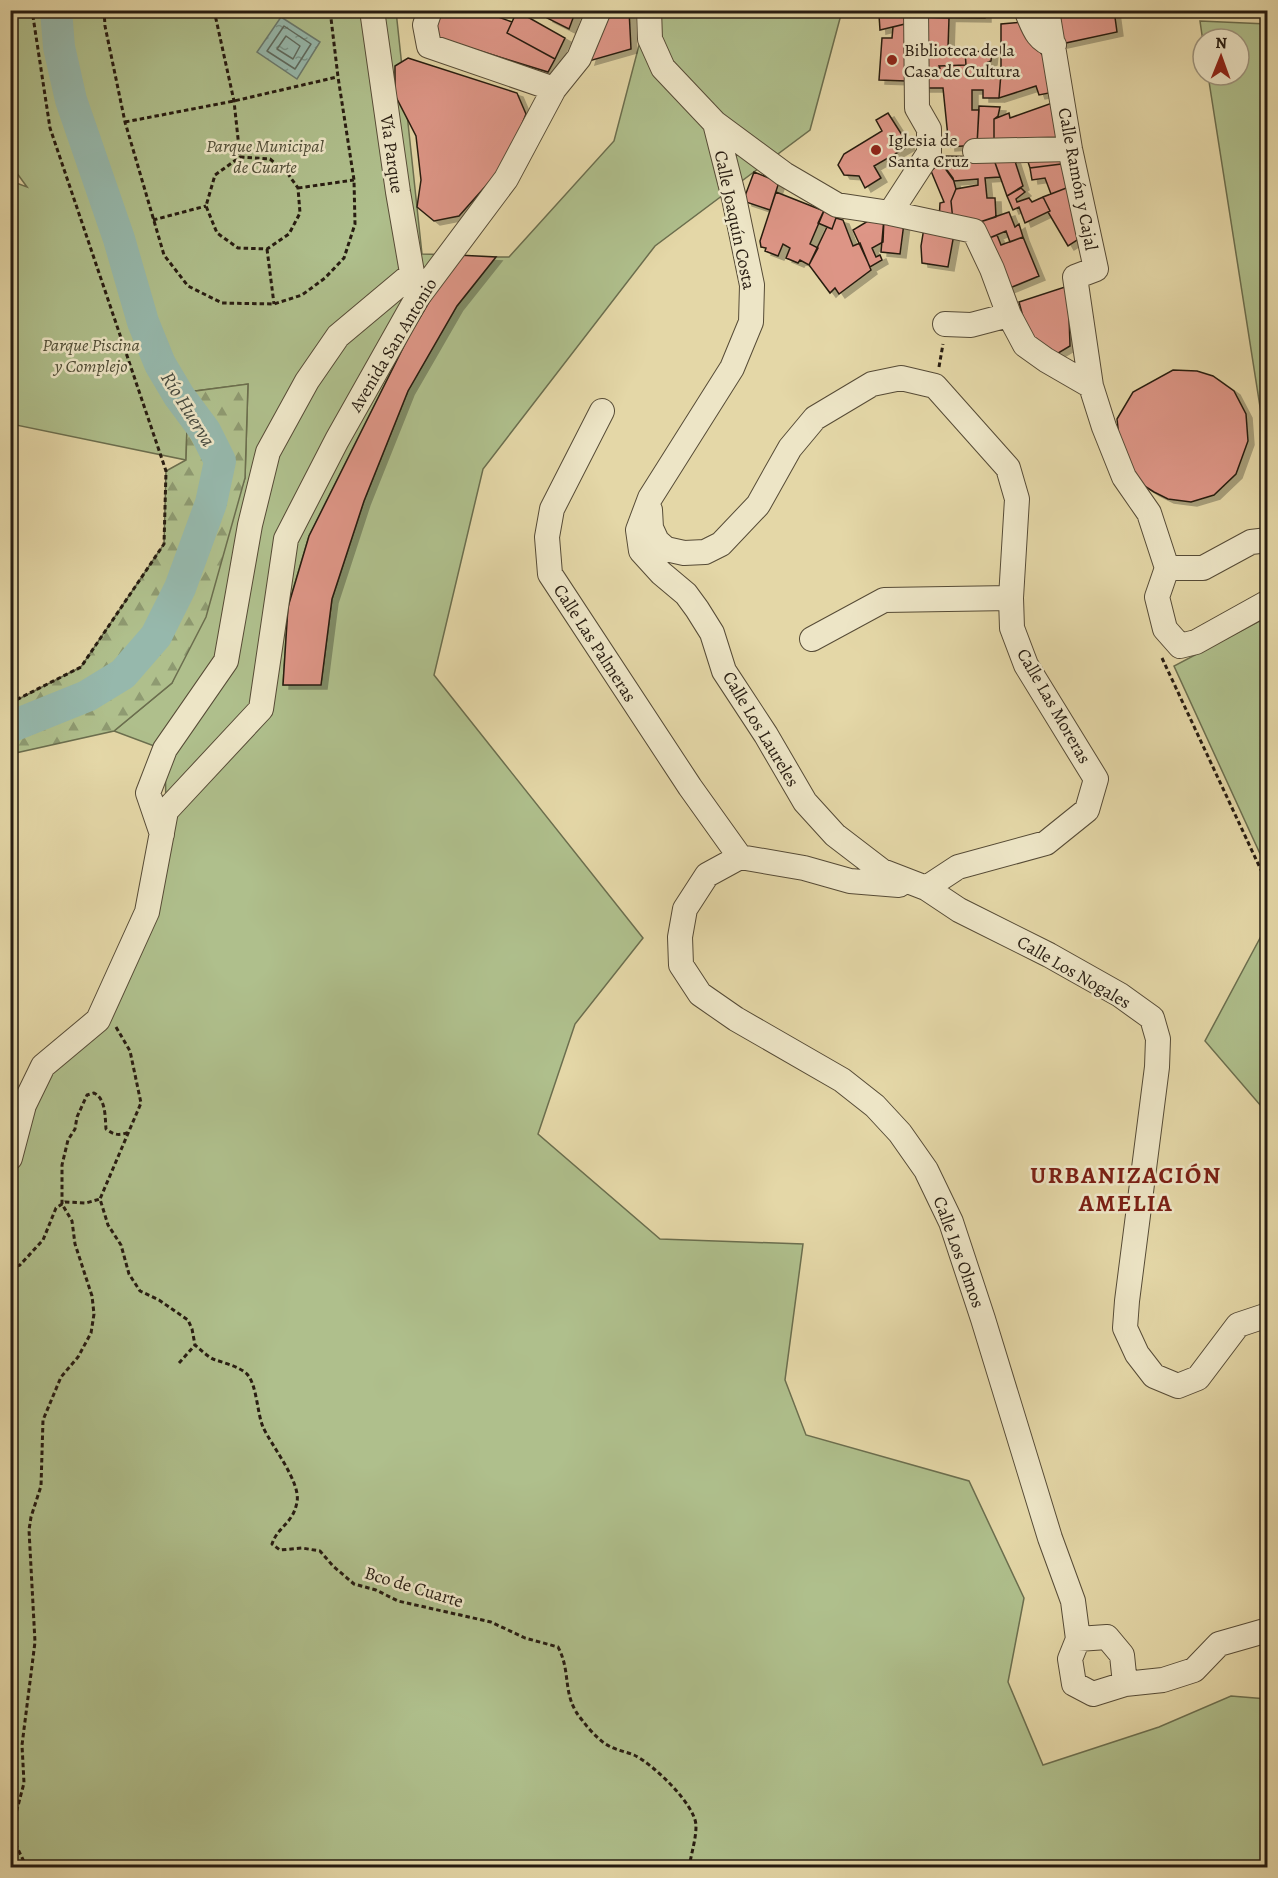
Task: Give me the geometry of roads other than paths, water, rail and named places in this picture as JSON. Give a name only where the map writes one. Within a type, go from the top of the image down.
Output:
[{"type":"street","name":"Vía Parque","points":[[372,10],[398,192],[417,298]]},
{"type":"street","points":[[430,10],[425,25],[429,46],[554,89]]},
{"type":"street","name":"Avenida San Antonio","points":[[162,834],[166,811],[261,709],[286,539],[337,440],[417,298],[506,179],[554,89],[579,58],[599,10]]},
{"type":"street","name":"Calle Joaquín Costa","points":[[649,10],[650,39],[663,68],[715,123],[734,198],[752,285],[751,322],[732,368],[650,498]]},
{"type":"street","points":[[890,213],[929,153],[929,129],[917,108],[916,10]]},
{"type":"street","points":[[1026,10],[1035,33],[1048,44],[1054,45]]},
{"type":"street","name":"Calle Ramón y Cajal","points":[[1047,10],[1070,149],[1096,269],[1075,277],[1090,386],[1124,477],[1149,513],[1167,568]]},
{"type":"street","points":[[715,123],[784,174],[837,205],[890,213],[974,231],[992,268],[1009,315],[1025,345],[1090,386]]},
{"type":"street","points":[[975,151],[1070,149]]},
{"type":"street","points":[[10,1158],[24,1105],[43,1066],[98,1020],[147,912],[162,834],[147,793],[165,749],[226,661],[250,525],[268,452],[307,381],[338,336],[412,274]]},
{"type":"street","points":[[945,324],[971,325],[1009,315]]},
{"type":"street","name":"Calle Las Moreras","points":[[650,498],[651,528],[657,541],[666,549],[684,554],[705,552],[721,544],[758,505],[790,448],[814,418],[872,384],[901,378],[936,386],[1008,468],[1017,499],[1011,598],[1012,628],[1026,665],[1096,779],[1086,810],[1046,843],[958,867],[926,888]]},
{"type":"street","name":"Calle Las Palmeras","points":[[602,411],[552,508],[547,537],[550,574],[690,787],[740,857]]},
{"type":"street","name":"Calle Los Laureles","points":[[650,498],[638,530],[641,551],[686,594],[697,609],[712,633],[724,671],[766,735],[805,802],[835,835],[882,871],[926,888]]},
{"type":"street","points":[[1268,540],[1251,542],[1203,568],[1167,568],[1157,597],[1165,629],[1180,646],[1196,642],[1268,602]]},
{"type":"street","points":[[813,639],[884,600],[1011,598]]},
{"type":"street","points":[[740,857],[804,868],[850,881],[926,888]]},
{"type":"street","name":"Calle Los Olmos","points":[[740,857],[707,875],[685,909],[680,937],[681,965],[700,994],[736,1019],[842,1080],[875,1106],[900,1133],[926,1170],[951,1221],[1046,1527],[1073,1601],[1078,1640],[1070,1659],[1074,1684],[1093,1694],[1125,1684],[1163,1680],[1194,1670],[1218,1644],[1268,1630]]},
{"type":"street","name":"Calle Los Nogales","points":[[926,888],[959,910],[1049,955],[1120,995],[1152,1018],[1158,1040],[1157,1067],[1125,1328],[1137,1353],[1154,1376],[1178,1386],[1198,1378],[1238,1325],[1268,1315]]},
{"type":"street","points":[[1078,1640],[1107,1637],[1122,1655],[1125,1684]]},
{"type":"water","points":[[281,17],[320,42],[297,79],[257,52]]},
{"type":"waterway","name":"Río Huerva","points":[[10,727],[87,696],[123,674],[156,636],[180,588],[211,503],[220,461],[205,431],[179,396],[160,364],[143,322],[119,239],[71,100],[59,47],[56,10]]},
{"type":"place","name":"Biblioteca de la Casa de Cultura","points":[[892,60]]},
{"type":"place","name":"Iglesia de Santa Cruz","points":[[876,150]]},
{"type":"district","name":"URBANIZACIÓN AMELIA","points":[[1126,1189]]},
{"type":"park label","name":"Parque Municipal de Cuarte","points":[[265,156]]},
{"type":"park label","name":"Parque Piscina y Complejo","points":[[91,355]]}]
